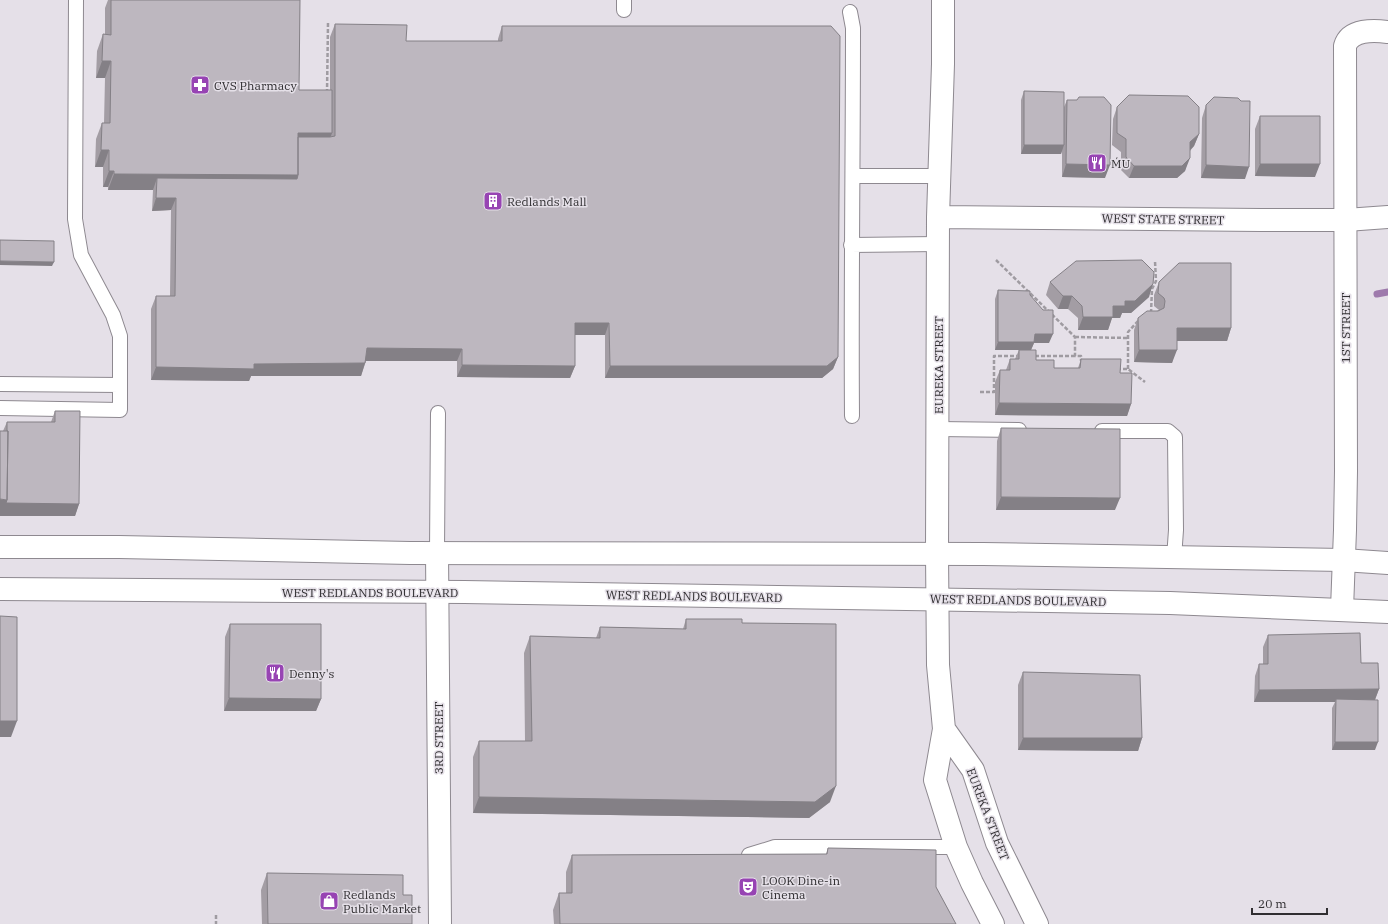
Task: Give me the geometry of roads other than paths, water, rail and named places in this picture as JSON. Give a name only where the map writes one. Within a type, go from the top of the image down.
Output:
[{"type":"main road","name":"EUREKA STREET","points":[[943,0],[943,64],[938,176],[938,429],[936,554],[938,665],[944,729],[935,780],[956,847],[993,924]]},
{"type":"main road","name":"1ST STREET","points":[[1342,609],[1345,530],[1345,46],[1349,38],[1364,32],[1388,32]]},
{"type":"main road","name":"WEST STATE STREET","points":[[938,217],[1346,220],[1388,217]]},
{"type":"main road","points":[[0,547],[119,547],[410,553],[936,554],[1343,560],[1388,564]]},
{"type":"main road","name":"3RD STREET","points":[[437,552],[440,924]]},
{"type":"main road","name":"WEST REDLANDS BOULEVARD","points":[[0,589],[438,592],[937,599],[1170,603],[1388,612]]},
{"type":"main road","name":"EUREKA STREET","points":[[944,729],[973,770],[997,843],[1037,924]]},
{"type":"lane","points":[[0,408],[120,410],[120,336],[113,315],[83,261],[75,219],[76,0]]},
{"type":"lane","points":[[850,12],[853,28],[853,176],[851,245],[852,416]]},
{"type":"lane","points":[[853,176],[938,176]]},
{"type":"lane","points":[[851,245],[938,244]]},
{"type":"lane","points":[[0,384],[119,390]]},
{"type":"lane","points":[[0,394],[119,390]]},
{"type":"lane","points":[[437,552],[438,412]]},
{"type":"lane","points":[[938,429],[1034,430]]},
{"type":"lane","points":[[1089,430],[1168,431],[1174,437],[1176,530],[1174,558]]},
{"type":"lane","points":[[749,855],[775,847],[956,847]]},
{"type":"waterway","points":[[1377,294],[1388,292]]},
{"type":"place","name":"CVS Pharmacy","points":[[200,85]]},
{"type":"place","name":"ḾU","points":[[1097,163]]},
{"type":"place","name":"Redlands Mall","points":[[493,201]]},
{"type":"place","name":"Denny's","points":[[275,673]]},
{"type":"place","name":"LOOK Dine-in Cinema","points":[[748,887]]},
{"type":"place","name":"Redlands Public Market","points":[[329,901]]}]
